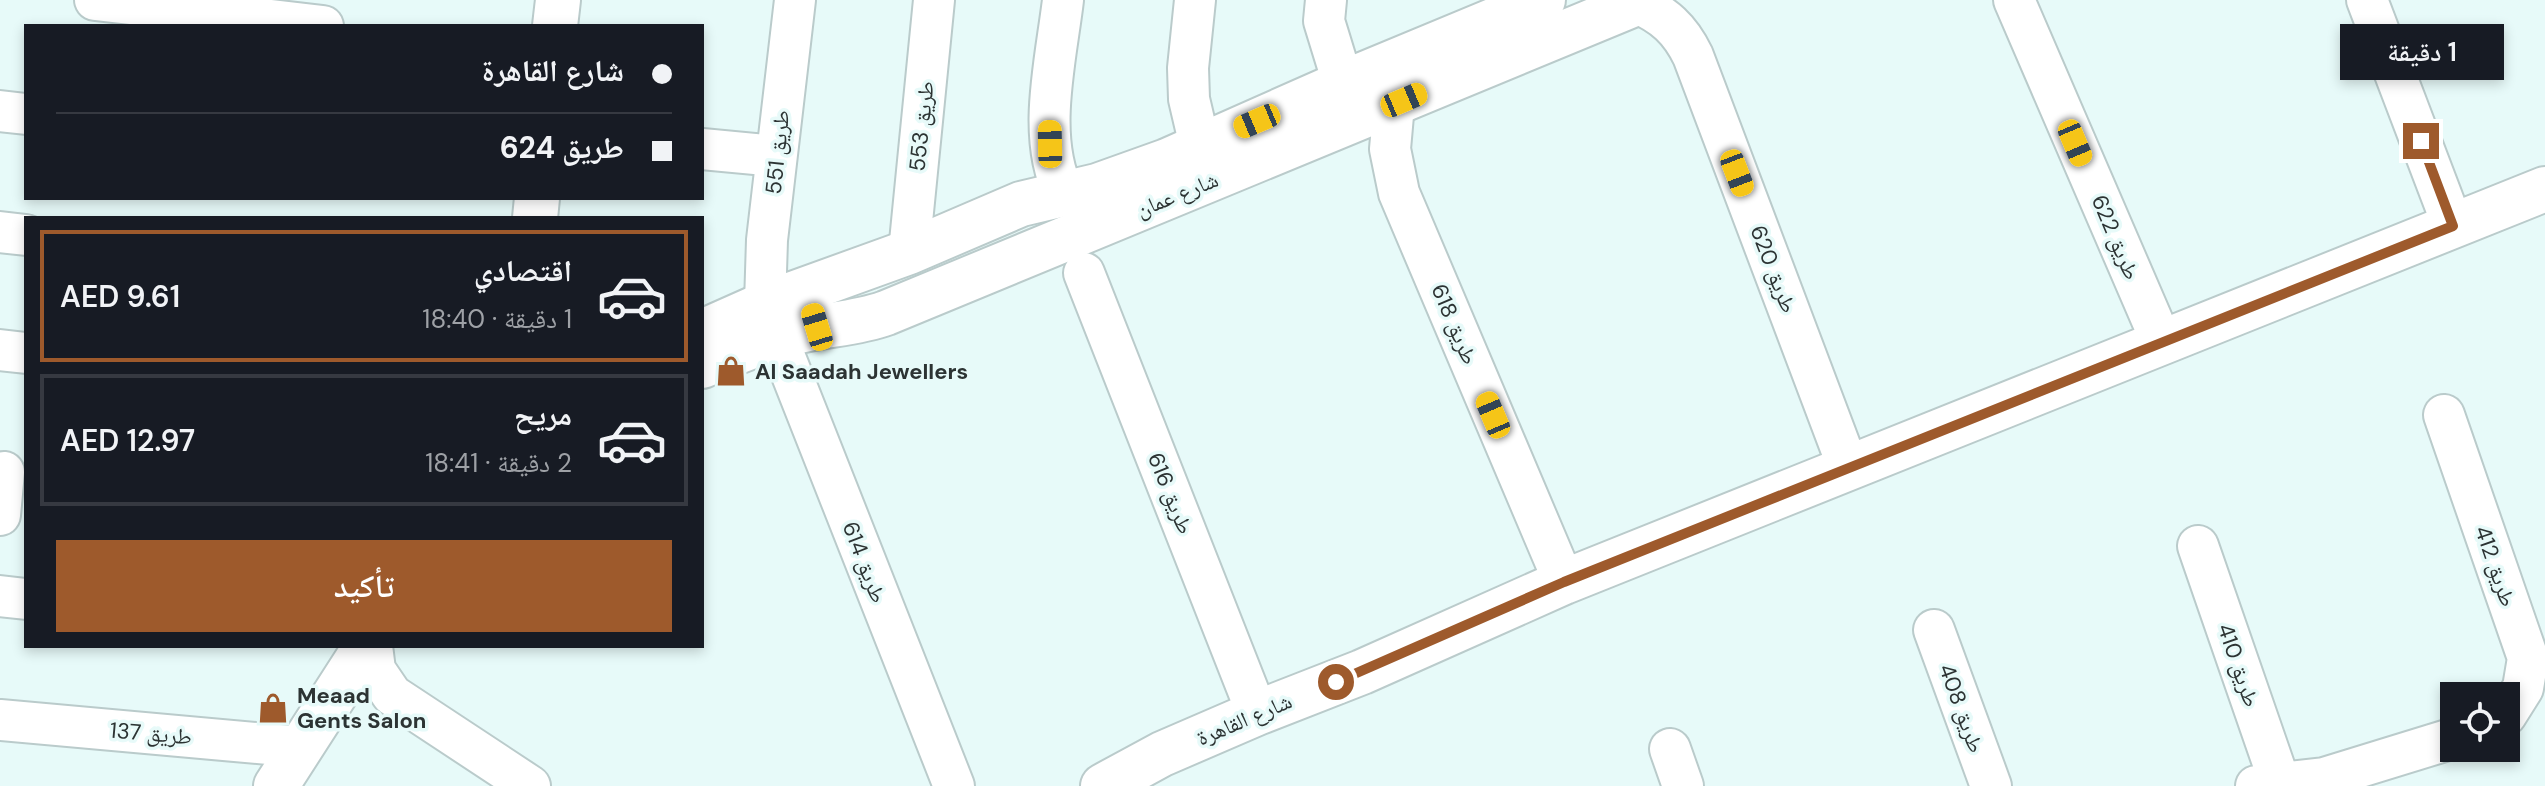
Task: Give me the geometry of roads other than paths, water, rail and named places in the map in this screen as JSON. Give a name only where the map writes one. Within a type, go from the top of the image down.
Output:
[{"type":"street","points":[[95,0],[236,8],[313,24]]},
{"type":"street","points":[[555,24],[558,0]]},
{"type":"street","name":"طريق 551","points":[[791,314],[767,240],[795,0]]},
{"type":"street","name":"طريق 553","points":[[909,252],[934,0]]},
{"type":"street","points":[[1063,0],[1049,122],[1053,164],[1064,193]]},
{"type":"street","points":[[1191,0],[1189,99],[1200,146]]},
{"type":"street","points":[[1326,0],[1324,21],[1343,83]]},
{"type":"street","name":"شارع عمان","points":[[704,365],[791,314],[909,252],[1021,204],[1133,174],[1200,146],[1343,83],[1481,10],[1543,0]]},
{"type":"street","name":"طريق 622","points":[[2014,0],[2162,343]]},
{"type":"street","points":[[2367,0],[2453,226]]},
{"type":"street","name":"شارع عمان","points":[[704,332],[791,314],[863,321],[886,313],[1641,2]]},
{"type":"street","name":"طريق 620","points":[[1641,2],[1671,23],[1684,38],[1693,56],[1848,467]]},
{"type":"street","name":"طريق 618","points":[[1394,104],[1390,149],[1399,193],[1564,582]]},
{"type":"street","points":[[0,111],[24,114]]},
{"type":"street","points":[[704,149],[776,156]]},
{"type":"street","name":"شارع القاهرة","points":[[1103,786],[1162,754],[1362,672],[1564,582],[2545,189]]},
{"type":"street","points":[[0,232],[24,235]]},
{"type":"street","name":"طريق 616","points":[[1084,273],[1257,713]]},
{"type":"street","name":"طريق 614","points":[[791,314],[954,786]]},
{"type":"street","points":[[0,350],[24,353]]},
{"type":"street","name":"طريق 412","points":[[2444,415],[2528,658],[2520,693]]},
{"type":"street","points":[[0,515],[10,472]]},
{"type":"street","name":"طريق 410","points":[[2198,546],[2272,785]]},
{"type":"street","points":[[0,596],[24,599]]},
{"type":"street","name":"طريق 408","points":[[1934,630],[1991,786]]},
{"type":"street","points":[[276,786],[365,648]]},
{"type":"street","points":[[372,648],[375,670],[392,695],[530,786]]},
{"type":"street","name":"طريق 137","points":[[0,720],[301,747]]},
{"type":"street","points":[[2272,785],[2324,778],[2440,742]]},
{"type":"place","name":"Al Saadah Jewellers","points":[[731,371]]},
{"type":"place","name":"Meaad Gents Salon","points":[[273,708]]}]
